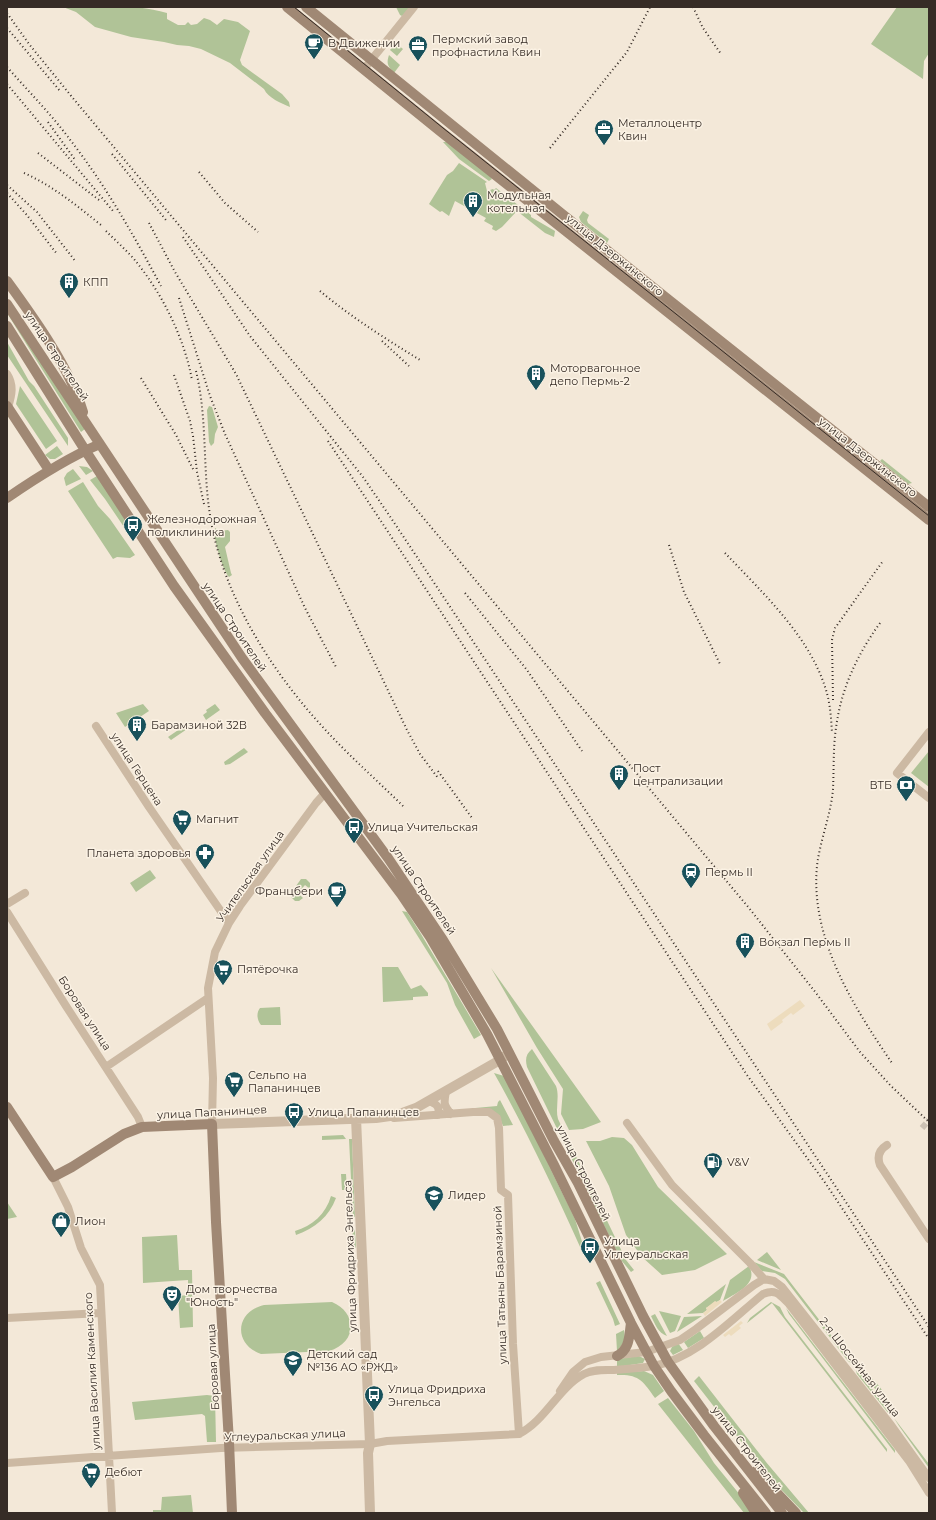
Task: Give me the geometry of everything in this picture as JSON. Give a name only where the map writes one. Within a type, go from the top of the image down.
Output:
[{"type":"main road","name":"улица Дзержинского","points":[[287,7],[929,520]]},
{"type":"main road","name":"улица Дзержинского","points":[[306,7],[929,507]]},
{"type":"main road","points":[[7,281],[35,321],[64,367],[79,396],[86,422]]},
{"type":"main road","name":"улица Строителей","points":[[7,304],[258,681],[380,846],[413,894],[466,977],[510,1053],[554,1141],[578,1183],[643,1316],[668,1362],[714,1426],[782,1513]]},
{"type":"main road","name":"улица Строителей","points":[[7,326],[85,450],[183,599],[264,713],[401,894],[430,937],[487,1034],[554,1164],[631,1323],[654,1366],[704,1435],[766,1513]]},
{"type":"main road","points":[[7,407],[49,470]]},
{"type":"main road","points":[[7,498],[49,470],[85,450],[100,444]]},
{"type":"main road","name":"улица Василия Каменского","points":[[7,1107],[53,1177]]},
{"type":"main road","name":"улица Папанинцев","points":[[53,1177],[72,1167],[124,1134],[142,1127],[212,1124]]},
{"type":"main road","name":"Боровая улица","points":[[212,1124],[216,1222],[230,1448],[232,1513]]},
{"type":"main road","points":[[616,1356],[622,1353],[628,1343],[631,1323]]},
{"type":"main road","points":[[714,1426],[796,1513]]},
{"type":"main road","points":[[704,1435],[756,1513]]},
{"type":"street","points":[[364,70],[414,7]]},
{"type":"street","points":[[7,374],[12,381],[12,392],[7,407]]},
{"type":"street","name":"улица Герцена","points":[[96,726],[149,807],[229,923]]},
{"type":"street","points":[[929,732],[897,773],[929,798]]},
{"type":"street","name":"Учительская улица","points":[[212,1124],[213,1078],[208,988],[215,952],[229,923],[316,803],[325,793]]},
{"type":"street","points":[[7,904],[25,893]]},
{"type":"street","name":"Боровая улица","points":[[7,912],[138,1117],[142,1127]]},
{"type":"street","points":[[106,1067],[208,998]]},
{"type":"street","name":"улица Папанинцев","points":[[386,1117],[406,1113],[510,1053]]},
{"type":"street","points":[[446,1091],[445,1106],[451,1114]]},
{"type":"street","points":[[429,1101],[438,1106],[438,1115]]},
{"type":"street","name":"улица Папанинцев","points":[[212,1124],[386,1117],[397,1118],[473,1112],[489,1112],[494,1115]]},
{"type":"street","name":"улица Татьяны Барамзиной","points":[[494,1115],[497,1118],[499,1128],[501,1190],[508,1195],[513,1344],[519,1434]]},
{"type":"street","name":"улица Фридриха Энгельса","points":[[356,1118],[370,1444],[368,1453],[370,1513]]},
{"type":"street","points":[[552,1404],[568,1378],[585,1362],[597,1358],[646,1352],[680,1340],[764,1279],[672,1185],[627,1123]]},
{"type":"street","points":[[887,1145],[882,1149],[879,1155],[880,1165],[929,1239]]},
{"type":"street","name":"улица Василия Каменского","points":[[53,1177],[68,1207],[81,1248],[100,1285],[112,1513]]},
{"type":"street","name":"2-я Шоссейная улица","points":[[764,1279],[774,1282],[782,1287],[892,1425],[929,1478]]},
{"type":"street","points":[[519,1434],[532,1425],[562,1393],[585,1374],[598,1370],[654,1366],[678,1359],[706,1341],[763,1294],[771,1291],[779,1294],[789,1304],[909,1461],[929,1493]]},
{"type":"street","points":[[7,1318],[101,1313]]},
{"type":"street","name":"Углеуральская улица","points":[[7,1463],[108,1455],[230,1448],[370,1444],[387,1441],[519,1434]]},
{"type":"green space","points":[[115,6],[155,10],[167,13],[167,19],[178,25],[185,25],[188,22],[191,25],[197,24],[204,18],[217,25],[224,19],[238,22],[250,31],[240,60],[242,65],[282,94],[289,102],[290,107],[272,98],[264,89],[230,63],[201,49],[131,37],[95,27],[76,12],[63,7]]},
{"type":"green space","points":[[396,7],[412,7],[402,16]]},
{"type":"green space","points":[[897,7],[929,7],[929,53],[924,61],[923,79],[871,44]]},
{"type":"green space","points":[[394,45],[398,45],[403,49],[397,56],[390,50]]},
{"type":"green space","points":[[389,55],[400,65],[394,73],[388,65]]},
{"type":"green space","points":[[443,142],[451,142],[486,170],[492,179],[489,181],[459,159]]},
{"type":"green space","points":[[459,163],[487,182],[485,183],[487,191],[494,190],[496,188],[531,215],[531,217],[555,231],[554,237],[545,233],[517,211],[502,227],[496,231],[492,229],[493,226],[484,221],[486,218],[455,201],[449,216],[442,211],[440,212],[429,204],[447,175],[453,171]]},
{"type":"green space","points":[[583,211],[589,215],[587,220],[588,223],[609,239],[607,243],[581,222],[579,217]]},
{"type":"green space","points":[[7,310],[85,429],[81,432],[7,313]]},
{"type":"green space","points":[[7,342],[29,381],[34,386],[68,438],[68,446],[7,355]]},
{"type":"green space","points":[[20,386],[57,441],[46,449],[16,404]]},
{"type":"green space","points":[[209,406],[212,407],[218,427],[215,434],[214,443],[211,446],[209,442],[207,410]]},
{"type":"green space","points":[[57,446],[63,454],[55,459],[50,459],[45,455]]},
{"type":"green space","points":[[882,459],[912,483],[908,484],[880,461]]},
{"type":"green space","points":[[79,466],[87,467],[93,471],[86,475]]},
{"type":"green space","points":[[73,469],[81,479],[66,486],[64,478],[67,473]]},
{"type":"green space","points":[[97,476],[131,527],[126,530],[90,480]]},
{"type":"green space","points":[[83,482],[98,506],[110,519],[135,555],[130,558],[117,557],[113,559],[68,491]]},
{"type":"green space","points":[[215,528],[220,531],[228,530],[230,532],[230,541],[225,547],[232,575],[229,577],[226,573],[215,539]]},
{"type":"green space","points":[[143,704],[149,711],[125,727],[116,713]]},
{"type":"green space","points":[[215,704],[220,710],[206,720],[203,715],[207,712],[206,710]]},
{"type":"green space","points":[[190,722],[193,725],[171,740],[168,737]]},
{"type":"green space","points":[[244,748],[248,752],[230,764],[225,765],[224,762]]},
{"type":"green space","points":[[929,751],[929,787],[911,773]]},
{"type":"green space","points":[[150,870],[156,878],[136,892],[130,883]]},
{"type":"green space","points":[[301,879],[306,879],[310,883],[310,889],[305,885],[298,893],[303,898],[299,901],[295,901],[291,897],[291,893]]},
{"type":"green space","points":[[402,911],[407,912],[481,1035],[474,1039],[455,1005],[447,983]]},
{"type":"green space","points":[[382,967],[398,967],[411,989],[421,985],[428,993],[428,996],[413,997],[413,1000],[383,1002]]},
{"type":"green space","points":[[491,968],[601,1122],[583,1129],[569,1130],[561,1114],[563,1089],[537,1048]]},
{"type":"green space","points":[[280,1007],[281,1025],[261,1025],[258,1016],[260,1008]]},
{"type":"green space","points":[[532,1049],[556,1086],[558,1094],[558,1119],[626,1260],[634,1270],[631,1272],[621,1260],[527,1067],[526,1057]]},
{"type":"green space","points":[[494,1073],[504,1076],[508,1082],[575,1219],[584,1248],[581,1249],[561,1204]]},
{"type":"green space","points":[[500,1100],[513,1125],[503,1126],[499,1116],[475,1110],[475,1108],[497,1106]]},
{"type":"green space","points":[[343,1135],[346,1139],[322,1140],[322,1136]]},
{"type":"green space","points":[[612,1137],[624,1138],[632,1145],[658,1187],[727,1254],[695,1270],[662,1275],[642,1257],[626,1235],[609,1186],[586,1141],[600,1141]]},
{"type":"green space","points":[[349,1139],[352,1139],[355,1216],[353,1219]]},
{"type":"green space","points":[[341,1174],[346,1174],[347,1190],[342,1190]]},
{"type":"green space","points":[[331,1196],[336,1198],[325,1216],[309,1229],[296,1235],[295,1231],[307,1226],[322,1214]]},
{"type":"green space","points":[[7,1202],[17,1217],[7,1219]]},
{"type":"green space","points":[[352,1228],[355,1230],[356,1247],[353,1250]]},
{"type":"green space","points":[[177,1235],[179,1270],[192,1270],[193,1327],[180,1328],[178,1296],[188,1295],[188,1280],[143,1283],[142,1237]]},
{"type":"green space","points":[[767,1252],[781,1270],[757,1260]]},
{"type":"green space","points":[[754,1262],[784,1274],[854,1365],[848,1361],[785,1279],[775,1273],[762,1271]]},
{"type":"green space","points":[[749,1266],[751,1278],[749,1283],[740,1291],[723,1301],[730,1280]]},
{"type":"green space","points":[[600,1281],[620,1324],[615,1326],[596,1283]]},
{"type":"green space","points":[[726,1284],[720,1300],[706,1308],[707,1310],[703,1313],[687,1314]]},
{"type":"green space","points":[[332,1302],[346,1313],[350,1320],[351,1328],[345,1342],[329,1351],[261,1354],[252,1349],[242,1336],[241,1328],[247,1314],[264,1305]]},
{"type":"green space","points":[[771,1302],[780,1307],[785,1317],[887,1449],[887,1452],[772,1303],[747,1323],[750,1318]]},
{"type":"green space","points":[[786,1308],[895,1450],[895,1453],[789,1314]]},
{"type":"green space","points":[[659,1311],[681,1316],[675,1331],[670,1333]]},
{"type":"green space","points":[[655,1314],[667,1336],[661,1333],[655,1325],[651,1316]]},
{"type":"green space","points":[[702,1316],[677,1332],[684,1317]]},
{"type":"green space","points":[[624,1330],[624,1342],[617,1351],[616,1334]]},
{"type":"green space","points":[[700,1331],[704,1338],[688,1348],[684,1342]]},
{"type":"green space","points":[[678,1343],[683,1350],[673,1355],[670,1351],[672,1347]]},
{"type":"green space","points":[[639,1356],[645,1359],[643,1363],[617,1367],[617,1359]]},
{"type":"green space","points":[[858,1370],[890,1413],[889,1414],[857,1374],[856,1371]]},
{"type":"green space","points":[[644,1371],[653,1375],[664,1391],[655,1398],[644,1383],[636,1377],[617,1375],[617,1373]]},
{"type":"green space","points":[[861,1371],[870,1376],[880,1387],[888,1399],[891,1409]]},
{"type":"green space","points":[[699,1376],[766,1462],[809,1513],[804,1513],[768,1476],[694,1381]]},
{"type":"green space","points":[[207,1395],[215,1396],[216,1442],[207,1442],[205,1416],[202,1414],[135,1420],[132,1402]]},
{"type":"green space","points":[[668,1398],[694,1431],[714,1463],[745,1501],[752,1513],[744,1513],[658,1404]]},
{"type":"green space","points":[[894,1418],[929,1464],[929,1468],[899,1426]]},
{"type":"green space","points":[[191,1495],[193,1513],[153,1513],[153,1510],[161,1510],[162,1497]]},
{"type":"shaded area","points":[[800,1000],[805,1006],[793,1015],[791,1013],[782,1020],[783,1022],[771,1031],[767,1024]]},
{"type":"shaded area","points":[[720,1300],[722,1302],[705,1316],[703,1313],[707,1310],[706,1308],[715,1301],[717,1302]]},
{"type":"shaded area","points":[[741,1321],[743,1323],[739,1326],[741,1328],[731,1336],[729,1334],[725,1337],[723,1335]]},
{"type":"tunnel","points":[[922,1128],[929,1120]]},
{"type":"tram line","points":[[294,7],[443,128],[929,516]]},
{"type":"railway","points":[[550,148],[627,52],[650,7]]},
{"type":"railway","points":[[693,7],[703,28],[721,54]]},
{"type":"railway","points":[[7,13],[29,44],[72,97],[749,908],[860,1052],[890,1085],[929,1122]]},
{"type":"railway","points":[[7,28],[60,91]]},
{"type":"railway","points":[[7,67],[64,131],[84,158],[119,212],[161,286]]},
{"type":"railway","points":[[7,84],[113,211]]},
{"type":"railway","points":[[48,122],[76,161]]},
{"type":"railway","points":[[38,153],[99,200]]},
{"type":"railway","points":[[112,154],[166,220]]},
{"type":"railway","points":[[199,172],[225,203],[258,232]]},
{"type":"railway","points":[[24,173],[55,190],[101,225]]},
{"type":"railway","points":[[7,185],[37,212],[76,262]]},
{"type":"railway","points":[[7,193],[26,214],[57,254]]},
{"type":"railway","points":[[149,223],[175,272],[236,374],[407,730],[420,754],[438,778]]},
{"type":"railway","points":[[106,231],[134,259],[163,301],[184,348],[192,380]]},
{"type":"railway","points":[[183,237],[250,336],[363,477],[929,1327]]},
{"type":"railway","points":[[320,291],[356,319],[420,360]]},
{"type":"railway","points":[[179,298],[210,396],[225,434],[305,608],[336,667]]},
{"type":"railway","points":[[382,341],[409,366]]},
{"type":"railway","points":[[196,371],[200,390],[204,427],[208,502],[211,521],[218,551],[228,581],[241,610],[274,666],[293,692],[343,748],[405,808]]},
{"type":"railway","points":[[174,375],[190,421],[197,472],[204,504]]},
{"type":"railway","points":[[141,378],[176,435],[194,471]]},
{"type":"railway","points":[[328,441],[747,1075],[826,1184],[929,1339]]},
{"type":"railway","points":[[669,545],[684,592],[720,664]]},
{"type":"railway","points":[[725,553],[782,614],[806,648],[816,666],[828,696],[832,733]]},
{"type":"railway","points":[[833,700],[832,640],[835,628],[883,561]]},
{"type":"railway","points":[[465,593],[527,670],[582,751]]},
{"type":"railway","points":[[880,623],[857,660],[846,686],[838,714],[834,743],[832,799],[818,856],[817,893],[820,919],[827,945],[837,970],[849,995],[892,1063]]},
{"type":"railway","points":[[438,771],[472,818]]},
{"type":"place","name":"В Движении","points":[[314,60]]},
{"type":"place","name":"Пермский завод профнастила Квин","points":[[418,62]]},
{"type":"place","name":"Металлоцентр Квин","points":[[604,146]]},
{"type":"place","name":"Модульная котельная","points":[[473,218]]},
{"type":"place","name":"КПП","points":[[69,299]]},
{"type":"place","name":"Моторвагонное депо Пермь-2","points":[[536,391]]},
{"type":"place","name":"Железнодорожная поликлиника","points":[[133,542]]},
{"type":"place","name":"Барамзиной 32В","points":[[137,742]]},
{"type":"place","name":"Пост централизации","points":[[619,791]]},
{"type":"place","name":"ВТБ","points":[[906,802]]},
{"type":"place","name":"Магнит","points":[[182,836]]},
{"type":"place","name":"Улица Учительская","points":[[354,844]]},
{"type":"place","name":"Планета здоровья","points":[[205,870]]},
{"type":"place","name":"Пермь II","points":[[691,889]]},
{"type":"place","name":"Францбери","points":[[337,908]]},
{"type":"place","name":"Вокзал Пермь II","points":[[745,959]]},
{"type":"place","name":"Пятёрочка","points":[[223,986]]},
{"type":"place","name":"Сельпо на Папанинцев","points":[[234,1098]]},
{"type":"place","name":"Улица Папанинцев","points":[[294,1129]]},
{"type":"place","name":"V&V","points":[[713,1179]]},
{"type":"place","name":"Лидер","points":[[434,1212]]},
{"type":"place","name":"Лион","points":[[61,1238]]},
{"type":"place","name":"Улица Углеуральская","points":[[590,1264]]},
{"type":"place","name":"Дом творчества \"Юность\"","points":[[172,1312]]},
{"type":"place","name":"Детский сад №136 АО «РЖД»","points":[[293,1377]]},
{"type":"place","name":"Улица Фридриха Энгельса","points":[[374,1412]]},
{"type":"place","name":"Дебют","points":[[91,1489]]}]
